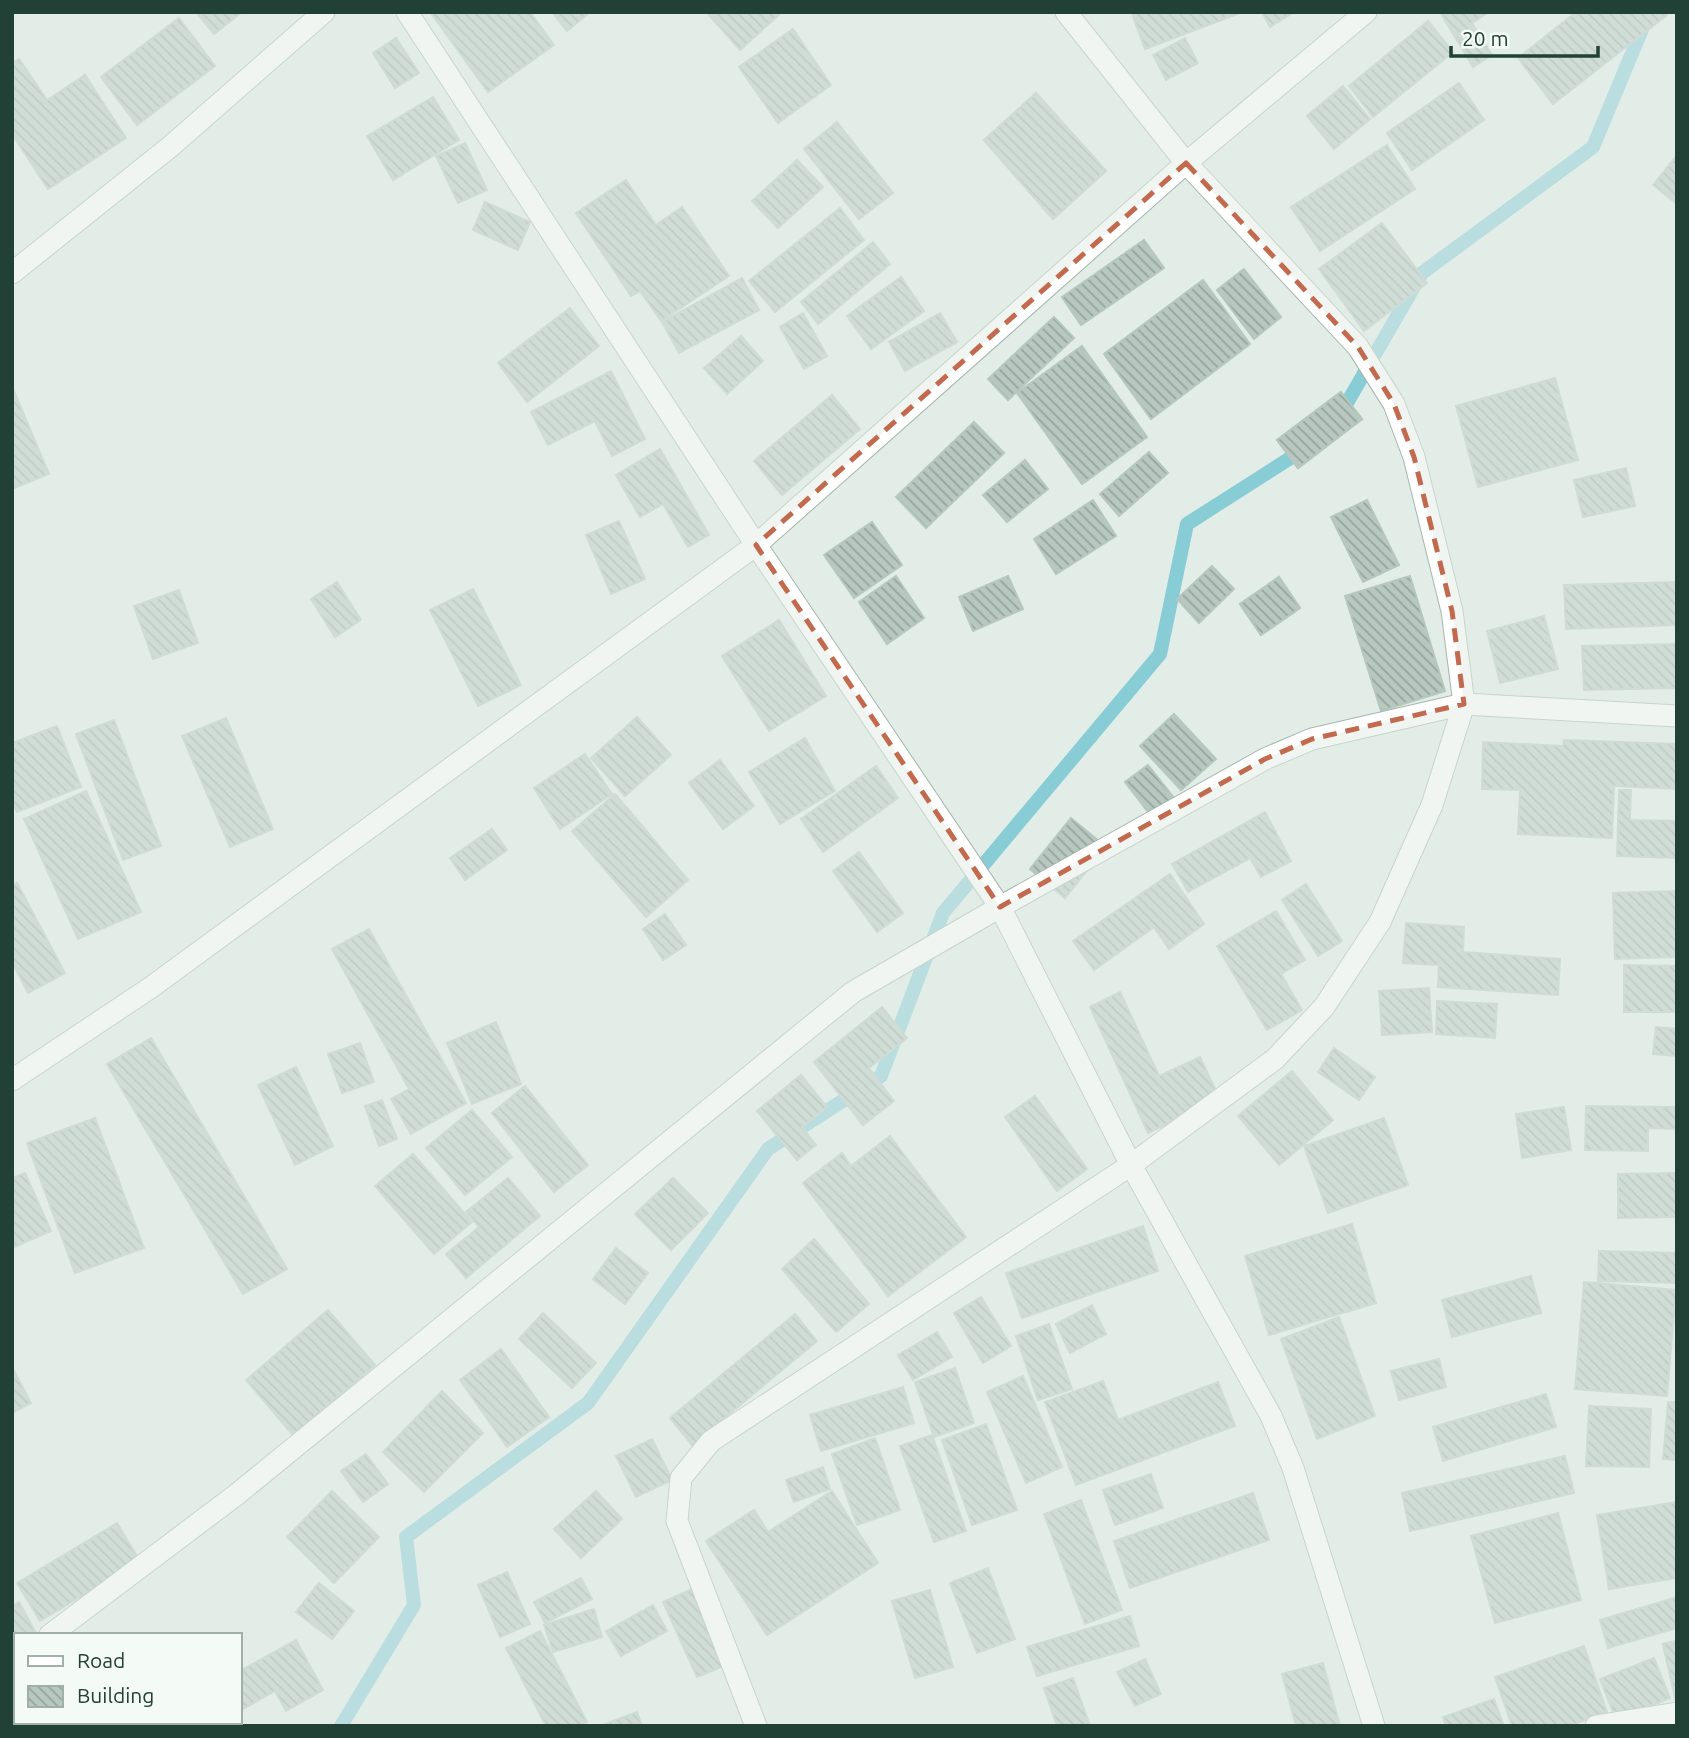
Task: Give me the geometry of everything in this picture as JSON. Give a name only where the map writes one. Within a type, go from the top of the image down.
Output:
[{"type":"street","points":[[12,273],[171,146],[324,12]]},
{"type":"street","points":[[407,12],[756,545],[1000,907],[1131,1165],[1271,1416],[1293,1468],[1374,1726]]},
{"type":"street","points":[[756,1726],[677,1521],[681,1478],[711,1441],[1131,1165],[1275,1059],[1325,1007],[1380,922],[1432,804],[1464,704],[1452,611],[1414,457],[1394,404],[1358,347],[1186,163],[1066,12]]},
{"type":"street","points":[[12,1080],[150,988],[756,545],[1186,163],[1366,12]]},
{"type":"street","points":[[53,1633],[236,1495],[853,992],[1000,907],[1265,759],[1312,739],[1464,704],[1677,716]]},
{"type":"street","points":[[1595,1726],[1677,1713]]},
{"type":"highlighted area","points":[[1186,163],[1358,347],[1394,404],[1414,457],[1452,611],[1464,704],[1312,739],[1265,759],[1000,907],[756,545]]},
{"type":"building","points":[[196,12],[242,12],[214,34]]},
{"type":"building","points":[[530,12],[554,45],[488,92],[431,13]]},
{"type":"building","points":[[552,12],[590,12],[567,31]]},
{"type":"building","points":[[782,12],[740,50],[708,14]]},
{"type":"building","points":[[1242,12],[1145,49],[1132,13]]},
{"type":"building","points":[[1242,12],[1145,49],[1132,13]]},
{"type":"building","points":[[1262,12],[1294,12],[1270,27]]},
{"type":"building","points":[[1440,12],[1489,12],[1472,23],[1492,55],[1473,67]]},
{"type":"building","points":[[1576,12],[1665,12],[1667,15],[1553,104],[1518,58]]},
{"type":"building","points":[[179,18],[215,66],[137,125],[101,77]]},
{"type":"building","points":[[1428,21],[1453,52],[1373,117],[1349,86]]},
{"type":"building","points":[[793,29],[831,85],[778,123],[739,67]]},
{"type":"building","points":[[396,38],[419,73],[395,88],[373,53]]},
{"type":"building","points":[[1185,38],[1198,63],[1166,80],[1153,55]]},
{"type":"building","points":[[19,59],[47,100],[85,75],[126,138],[48,189],[12,134],[12,63]]},
{"type":"building","points":[[1459,83],[1484,120],[1412,170],[1387,133]]},
{"type":"building","points":[[1343,86],[1370,119],[1334,149],[1307,116]]},
{"type":"building","points":[[1036,93],[1106,171],[1053,219],[984,140]]},
{"type":"building","points":[[1036,93],[1106,171],[1053,219],[984,140]]},
{"type":"building","points":[[433,97],[459,140],[393,180],[367,136]]},
{"type":"building","points":[[837,122],[893,193],[859,219],[804,149]]},
{"type":"building","points":[[465,143],[487,190],[458,203],[436,156]]},
{"type":"building","points":[[1387,145],[1415,189],[1320,251],[1291,207]]},
{"type":"building","points":[[1677,155],[1677,204],[1653,185]]},
{"type":"building","points":[[797,160],[823,187],[778,228],[752,201]]},
{"type":"building","points":[[626,180],[656,225],[682,207],[729,276],[661,321],[640,291],[631,296],[576,213]]},
{"type":"building","points":[[485,202],[530,222],[518,250],[473,230]]},
{"type":"building","points":[[840,208],[864,240],[775,312],[749,281]]},
{"type":"building","points":[[1382,223],[1427,283],[1364,331],[1319,269]]},
{"type":"building","points":[[1144,240],[1164,268],[1081,325],[1062,297]]},
{"type":"building","points":[[873,242],[890,264],[818,324],[801,302]]},
{"type":"building","points":[[1244,269],[1281,317],[1254,339],[1217,290]]},
{"type":"building","points":[[901,277],[924,311],[871,349],[847,316]]},
{"type":"building","points":[[742,278],[759,310],[679,353],[662,322]]},
{"type":"building","points":[[1203,280],[1250,344],[1151,419],[1104,354]]},
{"type":"building","points":[[570,308],[599,346],[527,402],[498,363]]},
{"type":"building","points":[[803,313],[827,356],[804,369],[780,327]]},
{"type":"building","points":[[940,313],[957,342],[905,371],[889,342]]},
{"type":"building","points":[[1054,317],[1074,338],[1008,400],[988,379]]},
{"type":"building","points":[[741,336],[763,361],[727,394],[704,368]]},
{"type":"building","points":[[1082,346],[1147,437],[1082,484],[1017,393]]},
{"type":"building","points":[[611,371],[645,439],[612,456],[595,421],[548,445],[531,412]]},
{"type":"building","points":[[1555,378],[1578,460],[1478,487],[1456,406]]},
{"type":"building","points":[[12,389],[49,474],[12,489]]},
{"type":"building","points":[[1341,392],[1362,419],[1298,468],[1277,440]]},
{"type":"building","points":[[1341,392],[1362,419],[1298,468],[1277,440]]},
{"type":"building","points":[[832,395],[860,429],[782,495],[754,461]]},
{"type":"building","points":[[974,422],[1004,453],[926,528],[896,497]]},
{"type":"building","points":[[660,449],[709,535],[688,547],[663,504],[640,517],[616,475]]},
{"type":"building","points":[[1149,452],[1168,473],[1119,516],[1100,494]]},
{"type":"building","points":[[1025,460],[1048,489],[1007,522],[983,495]]},
{"type":"building","points":[[1626,468],[1635,506],[1583,517],[1574,480]]},
{"type":"building","points":[[1093,500],[1116,536],[1056,574],[1034,539]]},
{"type":"building","points":[[1367,500],[1399,565],[1363,582],[1331,517]]},
{"type":"building","points":[[619,521],[645,579],[611,594],[586,535]]},
{"type":"building","points":[[872,522],[902,565],[854,598],[824,555]]},
{"type":"building","points":[[1212,566],[1234,589],[1199,623],[1177,599]]},
{"type":"building","points":[[896,576],[924,618],[887,644],[859,602]]},
{"type":"building","points":[[1008,576],[1023,609],[973,631],[959,597]]},
{"type":"building","points":[[1410,576],[1445,691],[1381,711],[1345,596]]},
{"type":"building","points":[[1279,577],[1300,608],[1261,635],[1240,604]]},
{"type":"building","points":[[1279,577],[1300,608],[1261,635],[1240,604]]},
{"type":"building","points":[[337,582],[361,620],[335,637],[311,599]]},
{"type":"building","points":[[1675,582],[1677,625],[1566,629],[1564,585]]},
{"type":"building","points":[[473,589],[521,685],[478,706],[430,610]]},
{"type":"building","points":[[179,590],[198,643],[153,659],[134,606]]},
{"type":"building","points":[[1544,616],[1558,669],[1500,683],[1487,631]]},
{"type":"building","points":[[779,620],[826,696],[769,731],[722,656]]},
{"type":"building","points":[[1677,644],[1677,688],[1584,690],[1582,646]]},
{"type":"building","points":[[1174,714],[1216,759],[1181,790],[1140,746]]},
{"type":"building","points":[[637,717],[671,755],[625,796],[591,758]]},
{"type":"building","points":[[226,718],[273,829],[230,847],[182,736]]},
{"type":"building","points":[[114,720],[161,846],[123,860],[76,734]]},
{"type":"building","points":[[57,726],[81,787],[17,812],[12,801],[12,743]]},
{"type":"building","points":[[805,738],[835,791],[780,824],[749,772]]},
{"type":"building","points":[[1564,740],[1677,744],[1677,789],[1614,786],[1612,838],[1518,834],[1520,790],[1482,789],[1483,742],[1563,746]]},
{"type":"building","points":[[585,754],[612,794],[560,829],[534,788]]},
{"type":"building","points":[[720,760],[754,806],[723,829],[689,783]]},
{"type":"building","points":[[1148,765],[1175,799],[1152,817],[1125,782]]},
{"type":"building","points":[[876,766],[898,798],[823,852],[801,819]]},
{"type":"building","points":[[1619,790],[1631,790],[1630,820],[1677,821],[1677,858],[1617,856]]},
{"type":"building","points":[[86,791],[141,912],[78,939],[24,819]]},
{"type":"building","points":[[615,794],[688,880],[646,917],[572,831]]},
{"type":"building","points":[[1265,812],[1291,861],[1261,877],[1250,858],[1188,892],[1172,864]]},
{"type":"building","points":[[1071,818],[1106,847],[1065,898],[1030,869]]},
{"type":"building","points":[[492,829],[507,850],[465,880],[450,858]]},
{"type":"building","points":[[859,852],[903,913],[877,932],[833,871]]},
{"type":"building","points":[[1170,874],[1204,924],[1169,949],[1154,927],[1094,970],[1073,941]]},
{"type":"building","points":[[17,883],[65,973],[28,993],[12,962],[12,886]]},
{"type":"building","points":[[1306,884],[1342,941],[1318,956],[1282,900]]},
{"type":"building","points":[[1677,891],[1677,957],[1615,959],[1613,893]]},
{"type":"building","points":[[1276,911],[1305,960],[1281,974],[1302,1010],[1267,1030],[1217,946]]},
{"type":"building","points":[[665,914],[686,945],[663,960],[643,929]]},
{"type":"building","points":[[1406,923],[1464,927],[1463,952],[1560,959],[1558,995],[1438,987],[1439,965],[1403,963]]},
{"type":"building","points":[[369,929],[466,1103],[411,1134],[391,1099],[409,1089],[332,949]]},
{"type":"building","points":[[1624,965],[1677,966],[1677,1012],[1624,1012]]},
{"type":"building","points":[[1429,988],[1432,1032],[1382,1035],[1379,991]]},
{"type":"building","points":[[1120,992],[1159,1076],[1200,1057],[1220,1099],[1148,1133],[1090,1007]]},
{"type":"building","points":[[1437,1001],[1497,1004],[1495,1038],[1436,1034]]},
{"type":"building","points":[[882,1007],[907,1038],[869,1068],[894,1101],[863,1125],[814,1062]]},
{"type":"building","points":[[496,1022],[521,1084],[472,1104],[447,1043]]},
{"type":"building","points":[[1656,1027],[1677,1029],[1677,1056],[1653,1054]]},
{"type":"building","points":[[151,1038],[287,1269],[243,1294],[107,1064]]},
{"type":"building","points":[[360,1043],[374,1082],[342,1093],[328,1054]]},
{"type":"building","points":[[1334,1048],[1375,1077],[1359,1100],[1318,1072]]},
{"type":"building","points":[[296,1067],[333,1146],[295,1165],[258,1085]]},
{"type":"building","points":[[1292,1071],[1333,1120],[1279,1165],[1238,1116]]},
{"type":"building","points":[[801,1075],[827,1107],[802,1127],[816,1145],[797,1160],[757,1111]]},
{"type":"building","points":[[525,1086],[588,1165],[554,1192],[492,1113]]},
{"type":"building","points":[[1035,1096],[1087,1169],[1057,1191],[1005,1117]]},
{"type":"building","points":[[382,1100],[397,1139],[379,1146],[365,1106]]},
{"type":"building","points":[[1586,1106],[1677,1107],[1677,1129],[1648,1128],[1648,1151],[1585,1150]]},
{"type":"building","points":[[1564,1107],[1571,1150],[1522,1158],[1516,1114]]},
{"type":"building","points":[[472,1110],[512,1157],[465,1195],[426,1148]]},
{"type":"building","points":[[95,1118],[144,1248],[75,1273],[27,1143]]},
{"type":"building","points":[[1384,1118],[1408,1185],[1328,1213],[1304,1146]]},
{"type":"building","points":[[890,1136],[966,1237],[888,1296],[803,1183],[842,1153],[851,1166]]},
{"type":"building","points":[[413,1154],[472,1222],[434,1254],[375,1186]]},
{"type":"building","points":[[25,1173],[51,1231],[12,1248],[12,1178]]},
{"type":"building","points":[[1677,1173],[1677,1217],[1618,1218],[1618,1174]]},
{"type":"building","points":[[508,1178],[540,1216],[466,1278],[446,1254],[479,1227],[466,1212]]},
{"type":"building","points":[[673,1178],[708,1213],[671,1250],[635,1214]]},
{"type":"building","points":[[1352,1224],[1376,1303],[1269,1335],[1245,1256]]},
{"type":"building","points":[[1143,1226],[1158,1271],[1022,1318],[1006,1273]]},
{"type":"building","points":[[814,1239],[869,1304],[836,1332],[782,1269]]},
{"type":"building","points":[[616,1248],[648,1273],[625,1304],[593,1279]]},
{"type":"building","points":[[1599,1251],[1677,1253],[1677,1283],[1598,1281]]},
{"type":"building","points":[[1531,1276],[1541,1313],[1452,1337],[1442,1300]]},
{"type":"building","points":[[1584,1282],[1676,1290],[1667,1396],[1575,1389]]},
{"type":"building","points":[[981,1297],[1011,1346],[983,1363],[954,1313]]},
{"type":"building","points":[[1092,1305],[1106,1334],[1070,1353],[1056,1324]]},
{"type":"building","points":[[328,1310],[375,1365],[293,1435],[246,1380]]},
{"type":"building","points":[[543,1313],[596,1363],[572,1388],[519,1339]]},
{"type":"building","points":[[795,1314],[817,1341],[692,1445],[670,1418]]},
{"type":"building","points":[[1339,1317],[1375,1416],[1317,1439],[1281,1339]]},
{"type":"building","points":[[1049,1324],[1072,1389],[1038,1400],[1016,1336]]},
{"type":"building","points":[[937,1332],[952,1357],[913,1380],[898,1355]]},
{"type":"building","points":[[501,1349],[549,1417],[507,1447],[460,1380]]},
{"type":"building","points":[[1439,1359],[1446,1387],[1399,1400],[1391,1371]]},
{"type":"building","points":[[12,1367],[31,1403],[12,1413]]},
{"type":"building","points":[[955,1368],[974,1423],[934,1437],[915,1382]]},
{"type":"building","points":[[1023,1376],[1062,1467],[1026,1483],[987,1392]]},
{"type":"building","points":[[1103,1381],[1118,1420],[1218,1382],[1235,1426],[1076,1485],[1045,1402]]},
{"type":"building","points":[[903,1387],[914,1423],[821,1451],[810,1415]]},
{"type":"building","points":[[442,1391],[483,1433],[424,1492],[383,1452]]},
{"type":"building","points":[[1546,1394],[1556,1427],[1443,1461],[1433,1427]]},
{"type":"building","points":[[1668,1402],[1677,1402],[1677,1460],[1663,1459]]},
{"type":"building","points":[[1589,1406],[1651,1409],[1649,1467],[1586,1466]]},
{"type":"building","points":[[986,1424],[1017,1510],[972,1525],[942,1440]]},
{"type":"building","points":[[932,1435],[966,1531],[934,1542],[900,1446]]},
{"type":"building","points":[[875,1438],[900,1510],[857,1525],[832,1454]]},
{"type":"building","points":[[652,1439],[672,1480],[636,1497],[616,1456]]},
{"type":"building","points":[[366,1454],[388,1484],[363,1502],[341,1471]]},
{"type":"building","points":[[1565,1456],[1574,1493],[1410,1531],[1402,1493]]},
{"type":"building","points":[[823,1467],[830,1489],[794,1502],[786,1480]]},
{"type":"building","points":[[1151,1474],[1163,1508],[1115,1525],[1103,1490]]},
{"type":"building","points":[[332,1491],[379,1537],[334,1583],[287,1537]]},
{"type":"building","points":[[596,1491],[622,1519],[581,1558],[554,1529]]},
{"type":"building","points":[[832,1491],[878,1563],[767,1635],[706,1541],[754,1510],[768,1532]]},
{"type":"building","points":[[1253,1493],[1269,1540],[1130,1588],[1114,1541]]},
{"type":"building","points":[[1081,1500],[1122,1610],[1085,1624],[1044,1514]]},
{"type":"building","points":[[1677,1502],[1677,1578],[1609,1589],[1597,1515]]},
{"type":"building","points":[[1558,1513],[1581,1600],[1495,1623],[1471,1536]]},
{"type":"building","points":[[117,1523],[140,1561],[40,1621],[17,1583]]},
{"type":"building","points":[[988,1568],[1015,1639],[977,1653],[950,1583]]},
{"type":"building","points":[[507,1572],[530,1624],[500,1637],[478,1585]]},
{"type":"building","points":[[581,1578],[592,1599],[545,1623],[534,1602]]},
{"type":"building","points":[[319,1583],[354,1611],[332,1639],[296,1612]]},
{"type":"building","points":[[694,1588],[729,1664],[697,1677],[663,1602]]},
{"type":"building","points":[[930,1590],[953,1667],[915,1678],[892,1601]]},
{"type":"building","points":[[1677,1597],[1677,1628],[1608,1648],[1600,1620]]},
{"type":"building","points":[[19,1602],[36,1633],[14,1633],[12,1649],[12,1606]]},
{"type":"building","points":[[653,1605],[667,1631],[621,1656],[606,1631]]},
{"type":"building","points":[[594,1609],[602,1637],[553,1652],[544,1625]]},
{"type":"building","points":[[1130,1616],[1139,1646],[1037,1676],[1027,1647]]},
{"type":"building","points":[[540,1631],[587,1722],[579,1726],[546,1726],[506,1648]]},
{"type":"building","points":[[296,1640],[323,1690],[286,1711],[275,1691],[243,1709],[242,1670]]},
{"type":"building","points":[[1677,1641],[1677,1706],[1663,1644]]},
{"type":"building","points":[[1677,1641],[1677,1706],[1663,1644]]},
{"type":"building","points":[[1584,1646],[1607,1712],[1569,1726],[1512,1726],[1495,1677]]},
{"type":"building","points":[[1654,1658],[1670,1698],[1616,1720],[1600,1679]]},
{"type":"building","points":[[1145,1659],[1161,1694],[1135,1706],[1117,1672]]},
{"type":"building","points":[[1323,1663],[1340,1726],[1296,1726],[1282,1674]]},
{"type":"building","points":[[1073,1678],[1090,1726],[1057,1726],[1044,1688]]},
{"type":"building","points":[[1494,1699],[1504,1726],[1446,1726],[1443,1717]]},
{"type":"building","points":[[637,1712],[642,1726],[600,1726]]},
{"type":"waterway","points":[[1340,415],[1422,273],[1593,147],[1645,22]]},
{"type":"waterway","points":[[341,1726],[414,1605],[406,1537],[588,1403],[768,1149],[881,1076],[943,913],[1160,654],[1187,524],[1306,448]]}]
